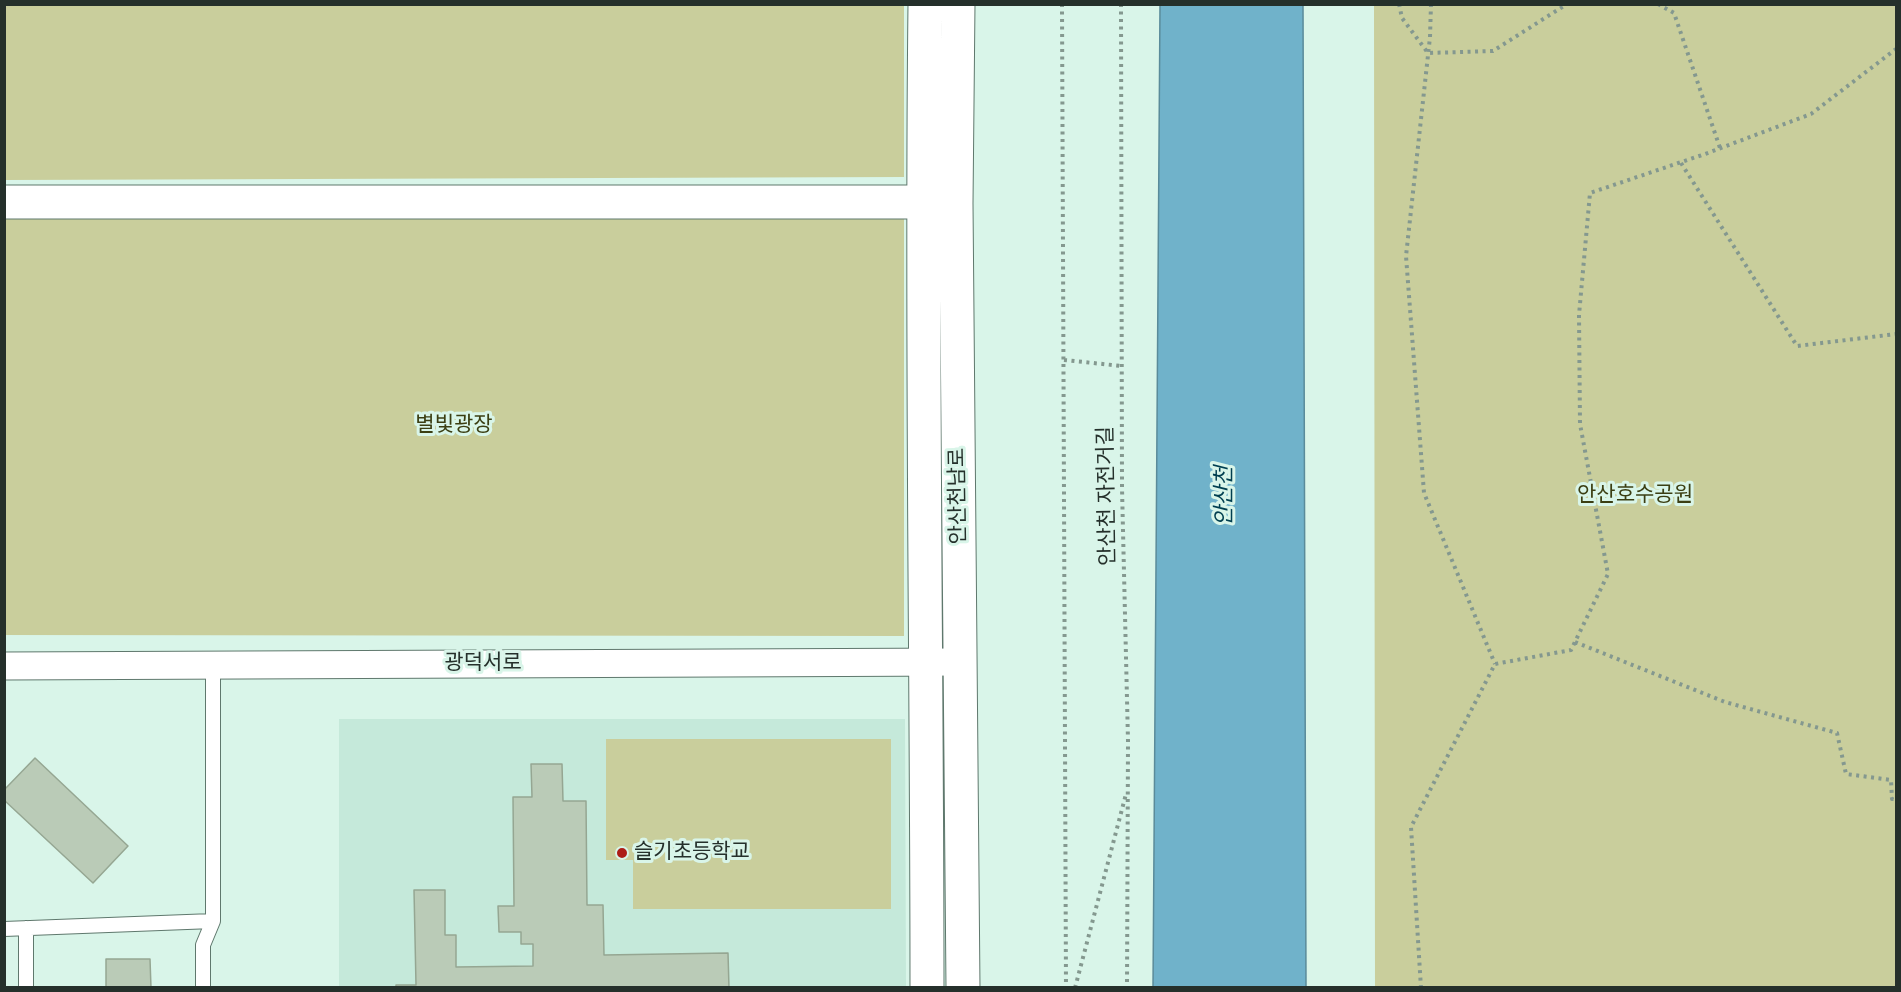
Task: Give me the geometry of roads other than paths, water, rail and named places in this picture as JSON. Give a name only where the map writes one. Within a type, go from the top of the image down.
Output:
[{"type":"street","name":"안산천남로","points":[[925,4],[923,202],[927,987]]},
{"type":"street","name":"안산천남로","points":[[958,4],[956,203],[963,987]]},
{"type":"street","points":[[4,202],[923,202]]},
{"type":"street","name":"광덕서로","points":[[4,666],[961,663]]},
{"type":"lane","points":[[203,987],[202,945],[213,921],[213,665]]},
{"type":"lane","points":[[4,928],[213,921]]},
{"type":"lane","points":[[26,928],[26,987]]},
{"type":"water","name":"안산천","points":[[1160,5],[1303,5],[1306,987],[1153,987]]},
{"type":"place","name":"슬기초등학교","points":[[622,853]]},
{"type":"park label","name":"별빛광장","points":[[454,426]]},
{"type":"park label","name":"안산호수공원","points":[[1635,496]]}]
